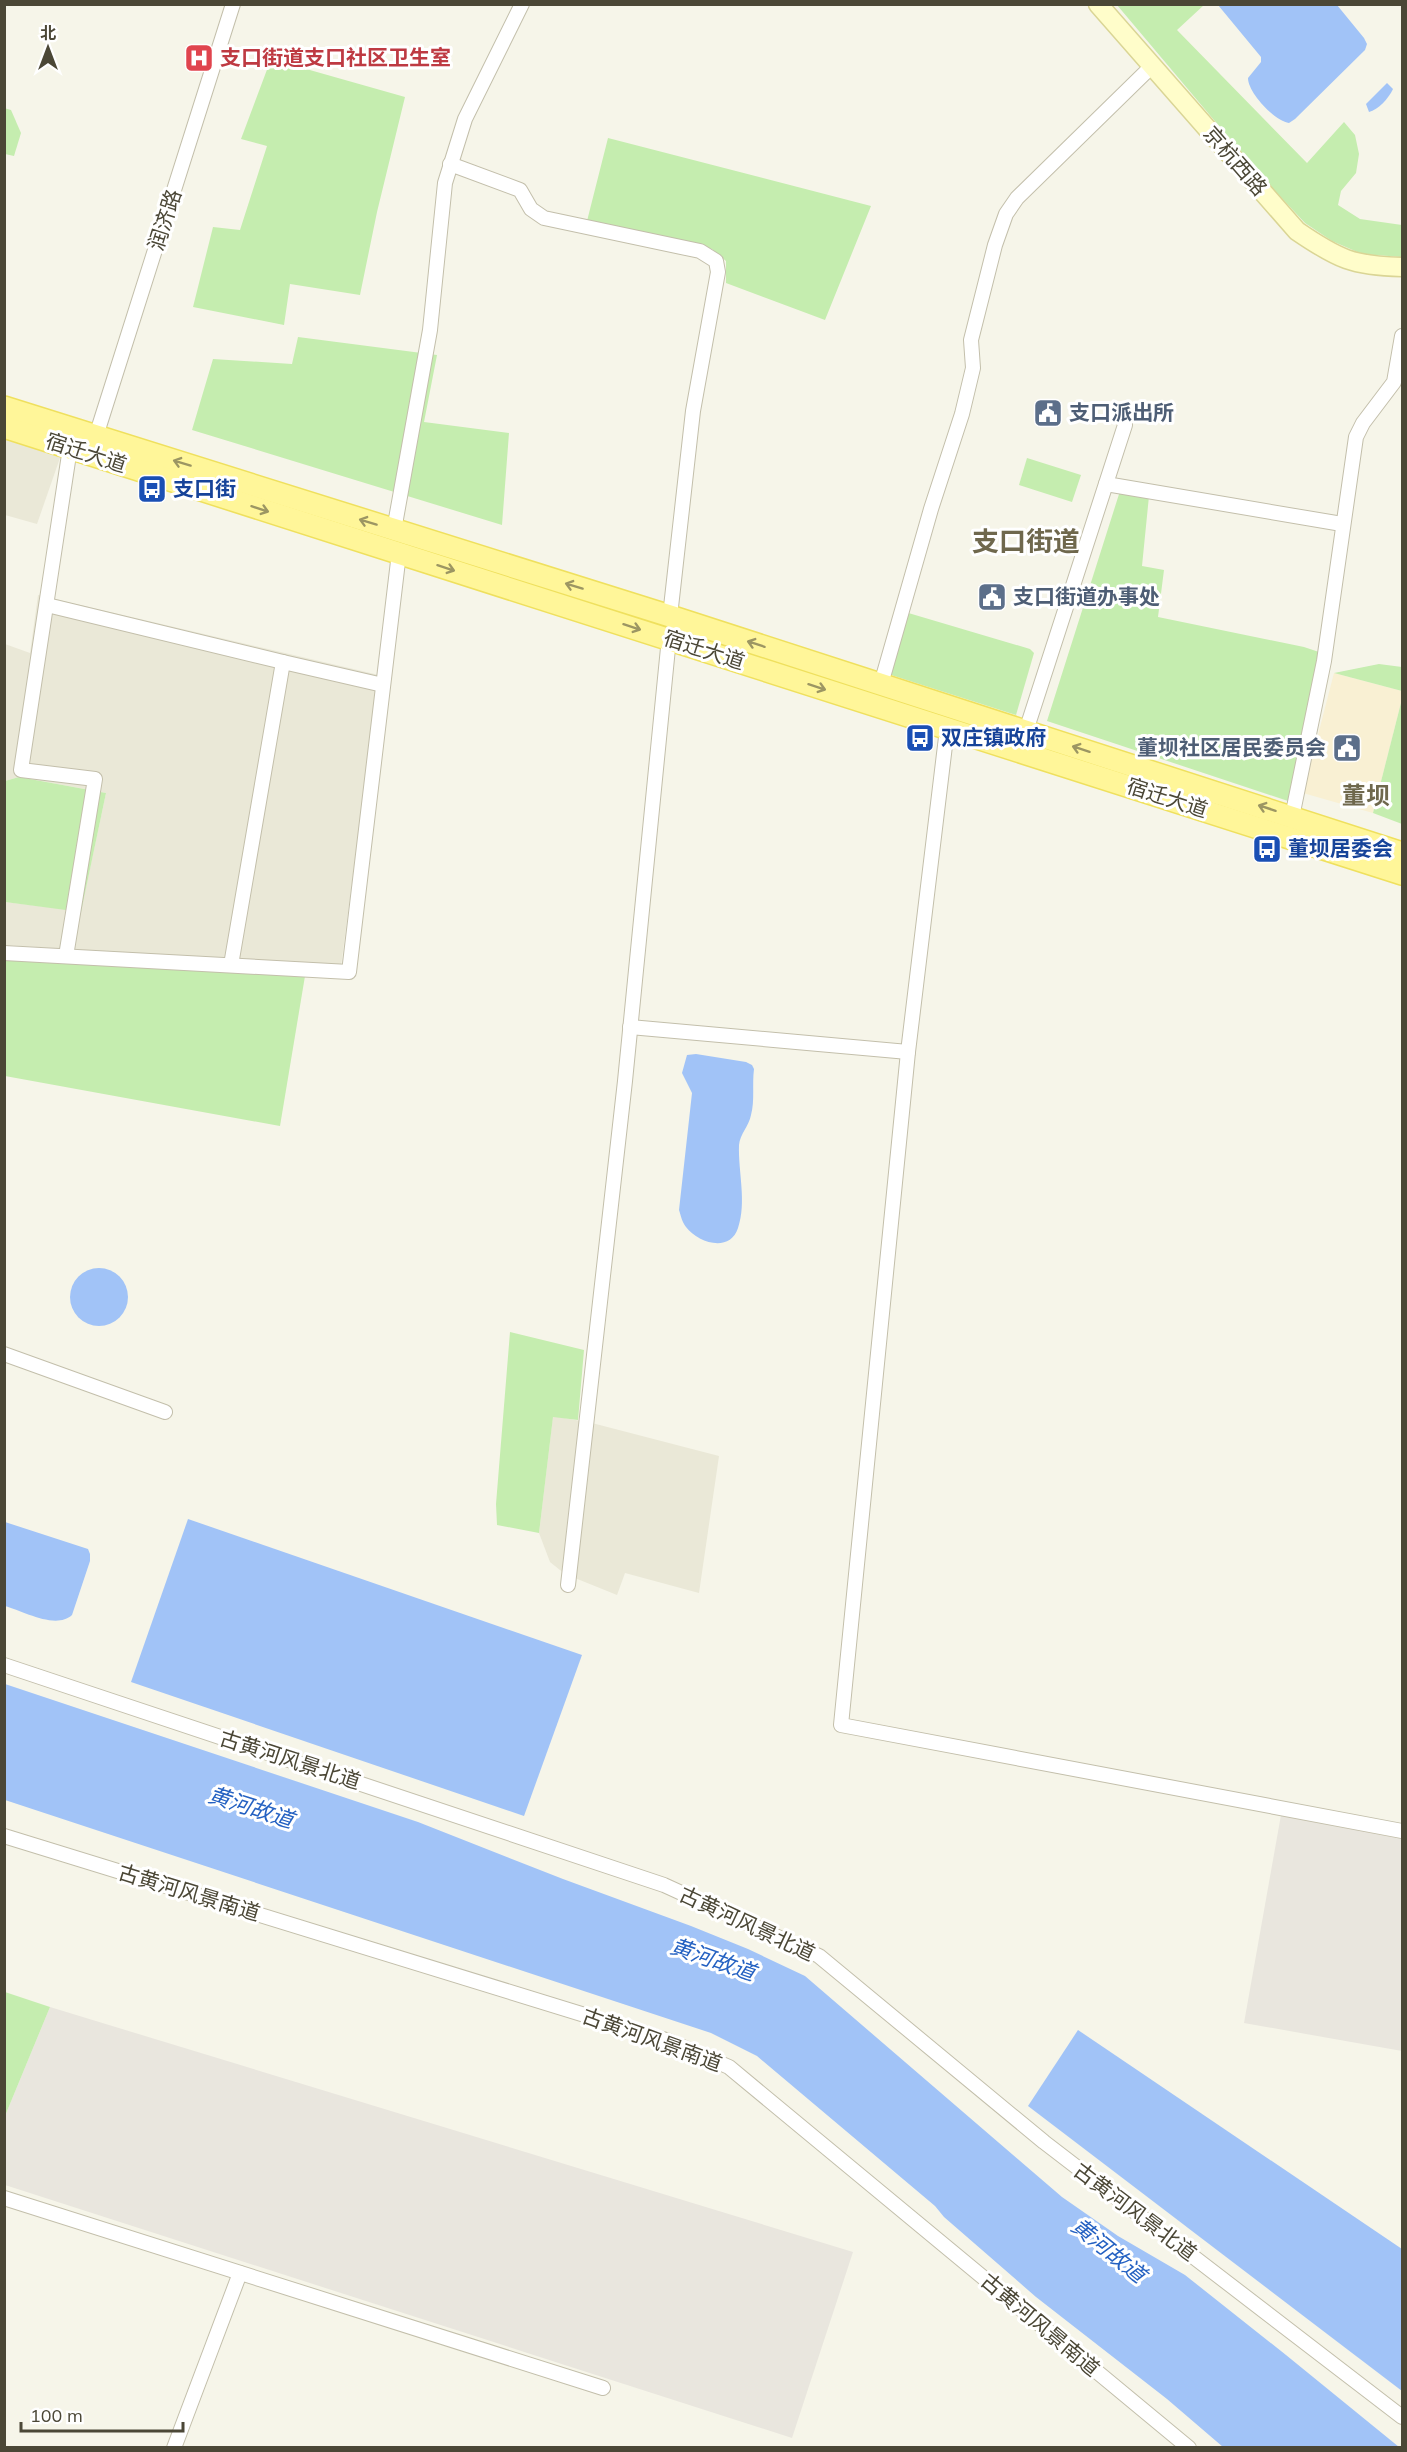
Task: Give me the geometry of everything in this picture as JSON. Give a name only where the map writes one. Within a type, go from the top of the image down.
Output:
[{"type":"main road","name":"京杭西路","points":[[1098,4],[1298,231],[1334,255],[1356,263],[1402,267]]},
{"type":"main road","name":"宿迁大道","points":[[4,407],[881,684],[1023,741],[1402,874]]},
{"type":"main road","name":"宿迁大道","points":[[4,427],[669,638],[947,729],[1023,741],[1293,817],[1402,853]]},
{"type":"street","name":"润济路","points":[[96,436],[233,4]]},
{"type":"street","points":[[394,530],[430,330],[450,164],[465,119],[522,4]]},
{"type":"street","points":[[881,684],[931,509],[962,414],[973,368],[971,340],[988,267],[1006,214],[1017,198],[1152,66]]},
{"type":"street","points":[[450,164],[520,190],[531,209],[544,218],[700,251],[716,261],[718,272],[693,411],[670,616]]},
{"type":"street","points":[[1293,817],[1324,661],[1356,437],[1363,423],[1394,382],[1402,336]]},
{"type":"street","points":[[1023,741],[1125,425]]},
{"type":"street","points":[[66,956],[95,779],[21,770],[70,448]]},
{"type":"street","points":[[1106,484],[1342,524]]},
{"type":"street","points":[[4,953],[349,972],[399,553]]},
{"type":"street","points":[[47,605],[383,685]]},
{"type":"street","points":[[568,1585],[630,1027],[669,638]]},
{"type":"street","points":[[231,965],[283,662]]},
{"type":"street","points":[[947,729],[908,1052],[841,1725],[1402,1830]]},
{"type":"street","points":[[630,1027],[908,1052]]},
{"type":"street","points":[[4,1354],[165,1412]]},
{"type":"street","name":"古黄河风景北道","points":[[4,1665],[664,1885],[819,1956],[1044,2142],[1402,2417]]},
{"type":"street","name":"古黄河风景南道","points":[[4,1836],[669,2041],[729,2067],[1189,2448]]},
{"type":"street","points":[[4,2198],[603,2388]]},
{"type":"street","points":[[174,2448],[240,2273]]},
{"type":"shaded area","points":[[4,437],[61,455],[37,524],[5,515]]},
{"type":"shaded area","points":[[38,595],[379,675],[341,966],[5,945],[5,902],[81,911],[106,793],[19,777],[5,781],[5,644],[30,653]]},
{"type":"shaded area","points":[[1334,673],[1402,691],[1402,699],[1373,813],[1303,793]]},
{"type":"shaded area","points":[[553,1416],[592,1423],[719,1456],[699,1593],[625,1573],[617,1595],[565,1574],[550,1562],[539,1533]]},
{"type":"shaded area","points":[[1281,1815],[1402,1836],[1402,2051],[1244,2023]]},
{"type":"shaded area","points":[[50,2007],[853,2252],[792,2438],[5,2185],[5,2116]]},
{"type":"green space","points":[[1117,5],[1204,5],[1177,30],[1307,163],[1344,122],[1355,135],[1359,154],[1356,173],[1341,191],[1338,205],[1360,219],[1402,225],[1402,257],[1362,254],[1332,241],[1305,223],[1262,177]]},
{"type":"green space","points":[[271,59],[405,97],[377,212],[360,295],[290,284],[284,325],[193,307],[213,227],[240,230],[267,146],[241,139]]},
{"type":"green space","points":[[4,108],[11,110],[21,133],[14,156],[5,154]]},
{"type":"green space","points":[[608,138],[871,206],[825,320],[726,283],[726,261],[712,249],[587,221]]},
{"type":"green space","points":[[298,337],[437,355],[424,422],[509,433],[502,525],[192,430],[213,359],[292,364]]},
{"type":"green space","points":[[1027,458],[1081,475],[1072,502],[1019,485]]},
{"type":"green space","points":[[1120,491],[1149,496],[1142,566],[1164,570],[1158,617],[1304,647],[1322,653],[1291,802],[1047,721]]},
{"type":"green space","points":[[905,612],[1030,649],[1034,653],[1016,715],[888,674]]},
{"type":"green space","points":[[1379,664],[1402,667],[1402,691],[1334,673]]},
{"type":"green space","points":[[1402,699],[1402,824],[1373,813]]},
{"type":"green space","points":[[19,777],[106,793],[81,912],[5,902],[5,781]]},
{"type":"green space","points":[[4,960],[305,976],[280,1126],[5,1076]]},
{"type":"green space","points":[[510,1332],[584,1350],[578,1420],[553,1417],[539,1533],[497,1525],[496,1504]]},
{"type":"green space","points":[[4,1992],[50,2007],[5,2116]]},
{"type":"water","points":[[1218,5],[1337,5],[1367,44],[1365,50],[1289,123],[1270,112],[1252,91],[1248,78],[1261,62],[1261,57]]},
{"type":"water","points":[[1387,83],[1393,89],[1386,100],[1369,112],[1366,104]]},
{"type":"water","points":[[696,1054],[746,1062],[754,1069],[752,1110],[739,1145],[741,1218],[734,1236],[721,1243],[706,1241],[691,1233],[679,1210],[692,1093],[682,1073],[687,1055]]},
{"type":"water","points":[[93,1268],[105,1268],[120,1276],[128,1291],[128,1303],[120,1318],[105,1326],[93,1326],[78,1318],[70,1303],[70,1291],[78,1276]]},
{"type":"water","points":[[188,1519],[582,1655],[524,1816],[131,1682]]},
{"type":"water","points":[[5,1522],[88,1549],[90,1561],[72,1615],[57,1621],[49,1620],[5,1606]]},
{"type":"water","name":"黄河故道","points":[[5,1684],[418,1822],[691,1926],[748,1949],[805,1976],[1062,2197],[1118,2236],[1185,2275],[1399,2447],[1223,2447],[1167,2399],[1036,2297],[944,2217],[935,2206],[757,2056],[711,2033],[5,1800]]},
{"type":"water","points":[[1078,2030],[1402,2249],[1402,2391],[1028,2106]]},
{"type":"place","name":"支口街道支口社区卫生室","points":[[199,58]]},
{"type":"place","name":"支口派出所","points":[[1048,413]]},
{"type":"place","name":"支口街","points":[[152,489]]},
{"type":"place","name":"支口街道办事处","points":[[992,597]]},
{"type":"place","name":"双庄镇政府","points":[[920,738]]},
{"type":"place","name":"董坝社区居民委员会","points":[[1347,748]]},
{"type":"place","name":"董坝居委会","points":[[1267,849]]},
{"type":"district","name":"支口街道","points":[[1026,542]]},
{"type":"district","name":"董坝","points":[[1366,796]]}]
